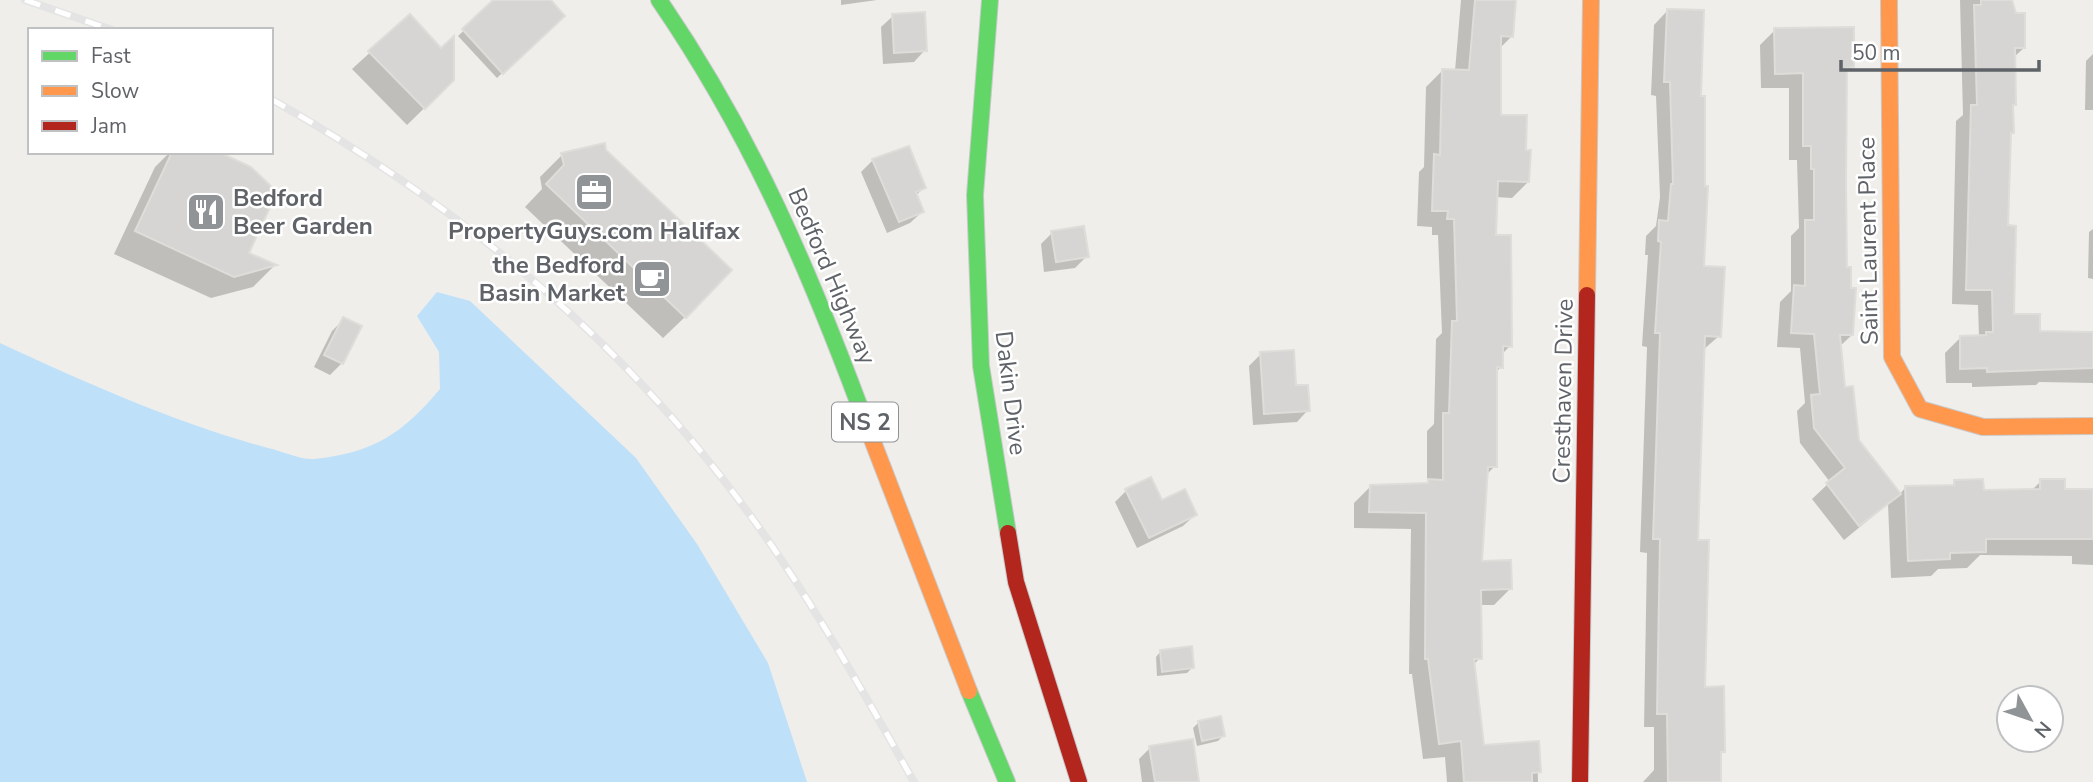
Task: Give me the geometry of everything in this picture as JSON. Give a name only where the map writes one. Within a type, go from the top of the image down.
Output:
[{"type":"street","name":"Bedford Highway","points":[[659,0],[707,69],[773,193],[832,330],[904,527],[1007,782]]},
{"type":"street","name":"Dakin Drive","points":[[990,0],[975,195],[981,366],[1016,582],[1079,782]]},
{"type":"street","name":"Cresthaven Drive","points":[[1580,782],[1591,0]]},
{"type":"street","name":"Saint Laurent Place","points":[[1889,0],[1892,357],[1920,409],[1983,427],[2093,426]]},
{"type":"water","points":[[437,292],[470,301],[636,458],[697,544],[768,663],[807,782],[0,782],[0,343],[98,387],[199,427],[297,457],[314,459],[354,452],[386,438],[413,418],[440,389],[439,352],[417,316]]},
{"type":"building","points":[[493,0],[551,0],[565,16],[503,74],[462,29]]},
{"type":"building","points":[[1475,0],[1516,0],[1513,37],[1501,36],[1501,115],[1527,115],[1526,150],[1531,150],[1529,182],[1498,181],[1496,235],[1511,235],[1512,347],[1503,346],[1503,368],[1497,367],[1497,467],[1488,467],[1482,561],[1511,560],[1512,589],[1481,590],[1482,659],[1474,659],[1484,745],[1539,741],[1541,772],[1532,773],[1532,782],[1464,782],[1461,741],[1439,744],[1428,659],[1425,659],[1426,513],[1369,512],[1370,485],[1443,480],[1443,413],[1449,413],[1452,321],[1457,321],[1454,219],[1447,219],[1448,211],[1432,211],[1434,154],[1440,155],[1442,69],[1469,70]]},
{"type":"building","points":[[1981,0],[2012,0],[2016,13],[2025,13],[2025,48],[2015,48],[2016,105],[2013,105],[2014,133],[2011,133],[2008,225],[2016,226],[2014,314],[2040,314],[2040,331],[2093,332],[2093,368],[1987,372],[1987,368],[1960,369],[1960,336],[1986,335],[1986,332],[1993,332],[1992,290],[1966,290],[1971,105],[1977,105],[1974,5],[1981,5]]},
{"type":"building","points":[[1667,9],[1704,10],[1701,96],[1705,96],[1705,186],[1708,186],[1704,266],[1725,267],[1721,337],[1705,336],[1698,540],[1709,540],[1705,687],[1724,686],[1725,752],[1721,752],[1721,782],[1668,782],[1667,714],[1657,714],[1660,539],[1653,539],[1660,333],[1655,333],[1661,242],[1658,241],[1659,220],[1668,221],[1673,184],[1670,82],[1664,82]]},
{"type":"building","points":[[925,12],[927,51],[894,53],[892,14]]},
{"type":"building","points":[[410,14],[441,48],[454,36],[454,80],[425,109],[368,51]]},
{"type":"building","points":[[1854,27],[1854,67],[1847,68],[1846,183],[1847,267],[1851,267],[1851,288],[1856,288],[1853,335],[1840,335],[1845,387],[1853,386],[1859,440],[1901,494],[1859,526],[1826,483],[1845,468],[1814,428],[1811,395],[1820,394],[1814,334],[1791,333],[1794,285],[1805,286],[1805,220],[1814,220],[1814,169],[1811,169],[1811,146],[1803,146],[1803,73],[1775,74],[1774,28]]},
{"type":"building","points":[[605,143],[606,150],[732,270],[686,318],[546,184],[564,165],[561,153]]},
{"type":"building","points":[[909,146],[926,188],[916,192],[924,212],[899,222],[872,159]]},
{"type":"building","name":"Bedford Beer Garden","points":[[171,154],[223,154],[251,167],[277,192],[249,253],[277,265],[234,277],[135,231]]},
{"type":"building","points":[[1084,226],[1089,257],[1056,262],[1051,231]]},
{"type":"building","points":[[343,317],[362,326],[343,364],[324,355]]},
{"type":"building","points":[[1294,350],[1296,385],[1308,385],[1310,411],[1264,414],[1260,352]]},
{"type":"building","points":[[1151,477],[1162,500],[1185,489],[1197,515],[1149,538],[1125,489]]},
{"type":"building","points":[[1983,479],[1984,490],[2040,489],[2040,479],[2065,479],[2065,489],[2093,489],[2093,539],[1986,539],[1986,552],[1950,553],[1950,559],[1908,561],[1905,486],[1954,485],[1954,480]]},
{"type":"building","points":[[1192,646],[1194,668],[1162,672],[1160,650]]},
{"type":"building","points":[[1221,716],[1225,736],[1202,741],[1198,721]]},
{"type":"building","points":[[1193,739],[1199,782],[1155,782],[1149,746]]},
{"type":"railway","points":[[25,0],[106,28]]},
{"type":"railway","points":[[273,100],[416,190],[484,240],[548,293],[608,350],[666,411],[720,476],[772,546],[846,662],[914,782]]},
{"type":"traffic: fast","points":[[659,0],[723,103],[777,208],[825,316],[868,429]]},
{"type":"traffic: fast","points":[[990,0],[975,195],[981,366],[1008,533]]},
{"type":"traffic: fast","points":[[969,691],[1007,782]]},
{"type":"traffic: slow","points":[[1587,295],[1591,0]]},
{"type":"traffic: slow","points":[[1889,0],[1892,357],[1920,409],[1983,427],[2093,426]]},
{"type":"traffic: slow","points":[[868,429],[969,691]]},
{"type":"traffic: jam","points":[[1580,782],[1587,295]]},
{"type":"traffic: jam","points":[[1008,533],[1016,582],[1079,782]]},
{"type":"place","name":"PropertyGuys.com Halifax","points":[[594,192]]},
{"type":"place","name":"Bedford Beer Garden","points":[[206,212]]},
{"type":"place","name":"the Bedford Basin Market","points":[[652,279]]}]
